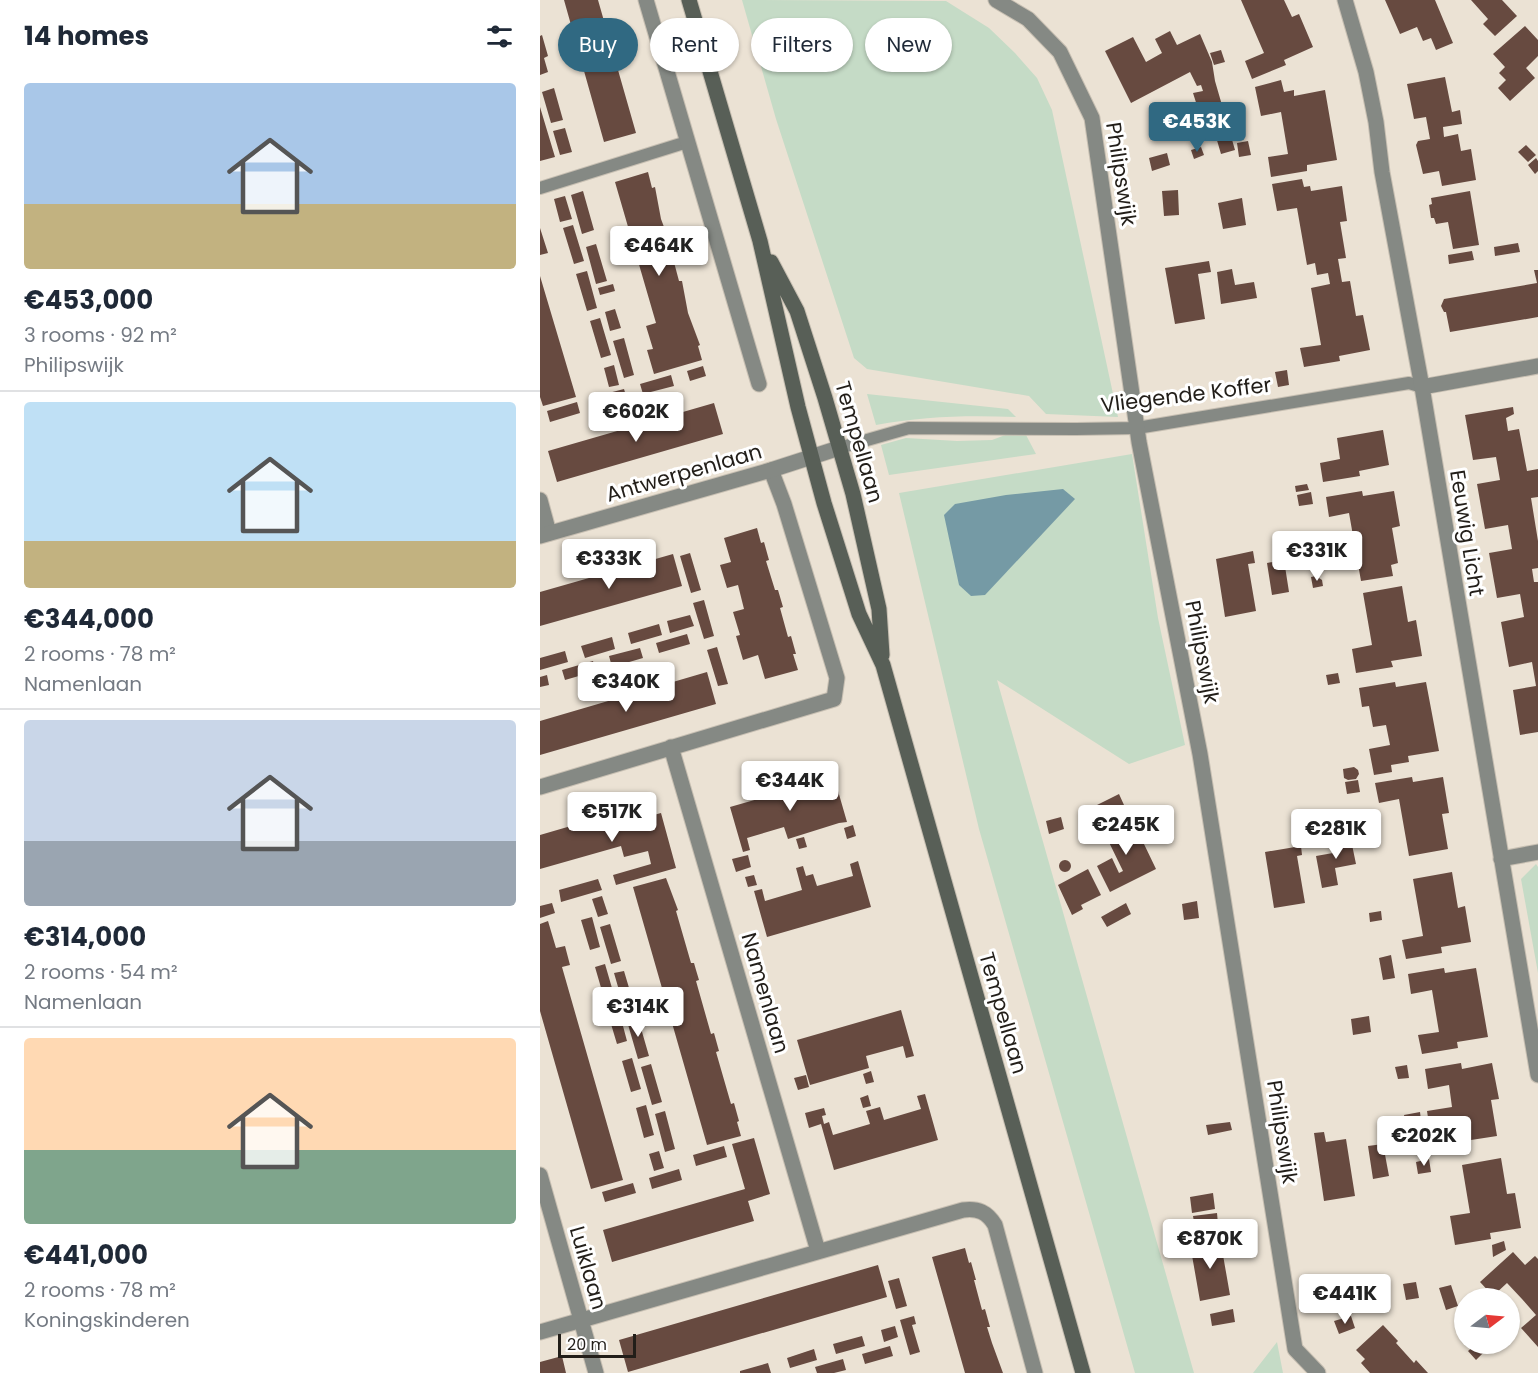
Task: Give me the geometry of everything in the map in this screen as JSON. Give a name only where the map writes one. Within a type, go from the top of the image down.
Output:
[{"type":"main road","name":"Tempellaan","points":[[689,0],[760,241],[811,457],[859,614],[883,665],[1083,1373]]},
{"type":"main road","name":"Tempellaan","points":[[760,241],[797,310],[853,494],[879,609],[883,665]]},
{"type":"street","points":[[646,0],[759,384]]},
{"type":"street","name":"Philipswijk","points":[[996,0],[1028,19],[1060,52],[1092,118],[1137,428],[1200,754],[1295,1349],[1318,1373]]},
{"type":"street","name":"Eeuwig Licht","points":[[1345,0],[1366,72],[1376,122],[1382,172],[1422,387],[1538,1075]]},
{"type":"street","name":"Vliegende Koffer","points":[[1422,387],[1538,366]]},
{"type":"street","name":"Antwerpenlaan","points":[[544,535],[771,470],[839,448]]},
{"type":"street","points":[[540,787],[834,699],[837,678],[784,504],[771,470]]},
{"type":"street","points":[[540,500],[544,535]]},
{"type":"street","name":"Namenlaan","points":[[671,747],[818,1251]]},
{"type":"street","points":[[1501,859],[1538,852]]},
{"type":"street","name":"Luiklaan","points":[[540,1174],[596,1373]]},
{"type":"street","points":[[540,1332],[818,1251],[973,1209],[982,1211],[995,1225],[1035,1373]]},
{"type":"lane","points":[[540,188],[687,142]]},
{"type":"lane","name":"Vliegende Koffer","points":[[839,448],[909,428],[1137,428],[1409,383],[1422,387]]},
{"type":"green space","points":[[742,0],[946,1],[989,28],[1015,53],[1037,78],[1052,110],[1118,417],[1046,414],[1029,396],[867,369],[854,358],[763,72],[853,72],[853,18],[751,18],[751,32]]},
{"type":"green space","points":[[867,394],[1008,409],[1016,417],[946,417],[876,425]]},
{"type":"green space","points":[[1008,434],[1026,435],[1036,454],[889,475],[881,445],[906,438],[957,441],[992,440]]},
{"type":"green space","points":[[1132,454],[1158,618],[1185,745],[1129,764],[997,680],[1194,1373],[1135,1373],[979,829],[899,493]]},
{"type":"green space","points":[[1536,864],[1538,867],[1538,973],[1521,879]]},
{"type":"green space","points":[[1277,1342],[1283,1373],[1253,1373]]},
{"type":"water","points":[[1063,489],[1075,499],[985,595],[971,596],[959,585],[944,515],[955,504],[1006,495]]},
{"type":"building","points":[[564,0],[598,0],[603,18],[569,18]]},
{"type":"building","points":[[1241,0],[1284,0],[1292,17],[1299,14],[1313,47],[1284,60],[1286,65],[1252,79],[1245,61],[1264,53]]},
{"type":"building","points":[[1385,0],[1435,0],[1453,43],[1436,50],[1431,38],[1423,41],[1417,27],[1400,34]]},
{"type":"building","points":[[1471,0],[1502,0],[1517,16],[1495,36],[1483,24],[1488,19]]},
{"type":"building","points":[[1525,26],[1538,40],[1538,56],[1526,68],[1535,78],[1510,101],[1498,88],[1506,80],[1499,73],[1505,67],[1493,54]]},
{"type":"building","points":[[1170,31],[1177,45],[1200,34],[1212,62],[1215,81],[1235,150],[1221,154],[1209,113],[1200,115],[1193,93],[1203,91],[1201,85],[1197,86],[1190,72],[1131,103],[1105,51],[1133,37],[1146,62],[1162,53],[1155,39]]},
{"type":"building","points":[[542,35],[548,56],[544,58],[548,72],[540,75],[540,36]]},
{"type":"building","points":[[1221,50],[1225,62],[1214,65],[1210,53]]},
{"type":"building","points":[[584,72],[619,72],[636,133],[604,142]]},
{"type":"building","points":[[1445,77],[1452,112],[1460,110],[1462,124],[1443,127],[1444,137],[1458,134],[1461,151],[1471,149],[1476,180],[1442,186],[1439,171],[1423,174],[1416,145],[1418,141],[1430,139],[1426,117],[1414,119],[1407,84]]},
{"type":"building","points":[[1281,80],[1284,92],[1294,90],[1294,96],[1325,90],[1337,160],[1307,165],[1307,171],[1271,177],[1268,157],[1288,154],[1281,112],[1261,116],[1255,87]]},
{"type":"building","points":[[554,88],[563,120],[551,123],[542,92]]},
{"type":"building","points":[[540,107],[555,157],[540,161]]},
{"type":"building","points":[[565,128],[572,152],[560,155],[553,131]]},
{"type":"building","points":[[1248,141],[1251,155],[1239,157],[1237,143]]},
{"type":"building","points":[[1526,145],[1536,155],[1528,162],[1518,152]]},
{"type":"building","points":[[1201,147],[1204,155],[1194,159],[1191,150]]},
{"type":"building","points":[[1167,153],[1170,165],[1152,171],[1149,158]]},
{"type":"building","points":[[1536,158],[1538,171],[1535,174],[1528,165]]},
{"type":"building","points":[[648,172],[652,188],[655,187],[661,219],[673,251],[671,252],[679,281],[682,281],[688,313],[700,345],[698,346],[702,360],[654,374],[647,350],[653,349],[646,326],[656,323],[615,182]]},
{"type":"building","points":[[1302,179],[1304,187],[1310,186],[1311,191],[1342,186],[1347,221],[1340,222],[1346,258],[1338,259],[1342,282],[1350,281],[1356,316],[1363,315],[1370,350],[1339,356],[1340,361],[1304,367],[1300,348],[1321,345],[1311,288],[1330,284],[1328,273],[1317,275],[1315,263],[1307,265],[1297,208],[1277,211],[1272,184]]},
{"type":"building","points":[[1178,190],[1179,215],[1164,216],[1162,191]]},
{"type":"building","points":[[583,191],[594,230],[582,234],[571,195]]},
{"type":"building","points":[[1470,191],[1479,245],[1453,249],[1448,222],[1436,224],[1434,218],[1431,218],[1429,205],[1432,204],[1431,198]]},
{"type":"building","points":[[565,196],[572,219],[560,222],[554,199]]},
{"type":"building","points":[[1242,198],[1246,225],[1223,229],[1218,203]]},
{"type":"building","points":[[573,225],[584,261],[574,264],[563,228]]},
{"type":"building","points":[[540,228],[548,253],[540,255]]},
{"type":"building","points":[[1518,243],[1520,252],[1495,256],[1494,247]]},
{"type":"building","points":[[596,244],[607,281],[596,284],[586,247]]},
{"type":"building","points":[[1472,251],[1474,260],[1449,264],[1448,255]]},
{"type":"building","points":[[1209,261],[1211,272],[1198,274],[1205,319],[1175,324],[1165,268]]},
{"type":"building","points":[[1232,269],[1235,285],[1254,282],[1257,298],[1221,304],[1217,272]]},
{"type":"building","points":[[1534,270],[1538,270],[1538,317],[1450,332],[1446,312],[1441,306],[1444,299],[1537,283]]},
{"type":"building","points":[[587,271],[597,308],[587,311],[576,274]]},
{"type":"building","points":[[540,276],[576,397],[543,406],[540,397]]},
{"type":"building","points":[[613,284],[615,291],[600,295],[598,288]]},
{"type":"building","points":[[615,309],[621,328],[610,331],[605,312]]},
{"type":"building","points":[[600,318],[611,355],[601,358],[590,321]]},
{"type":"building","points":[[624,338],[634,375],[624,378],[613,341]]},
{"type":"building","points":[[614,365],[619,385],[609,387],[604,368]]},
{"type":"building","points":[[703,366],[706,376],[690,381],[687,371]]},
{"type":"building","points":[[1287,370],[1289,385],[1278,387],[1275,372]]},
{"type":"building","points":[[671,375],[674,386],[643,394],[640,384]]},
{"type":"building","points":[[624,389],[627,399],[596,408],[593,397]]},
{"type":"building","points":[[577,402],[580,413],[550,422],[547,411]]},
{"type":"building","points":[[714,403],[723,434],[557,482],[548,451]]},
{"type":"building","points":[[1513,407],[1514,414],[1506,418],[1508,431],[1519,429],[1527,471],[1538,469],[1538,497],[1531,498],[1538,541],[1538,568],[1532,569],[1534,582],[1538,582],[1538,732],[1520,735],[1513,690],[1536,686],[1532,662],[1509,667],[1501,622],[1524,617],[1520,594],[1497,598],[1489,553],[1512,549],[1508,525],[1485,529],[1477,484],[1500,480],[1496,457],[1473,460],[1465,415]]},
{"type":"building","points":[[1383,430],[1389,465],[1359,471],[1360,476],[1323,482],[1320,463],[1340,459],[1337,438]]},
{"type":"building","points":[[1307,484],[1309,490],[1296,492],[1295,486]]},
{"type":"building","points":[[1362,491],[1363,496],[1394,491],[1400,526],[1392,528],[1398,563],[1391,565],[1393,576],[1361,581],[1349,513],[1329,517],[1326,497]]},
{"type":"building","points":[[1311,492],[1313,504],[1299,506],[1297,495]]},
{"type":"building","points":[[757,528],[761,543],[764,542],[769,560],[766,561],[775,590],[778,590],[783,607],[780,608],[788,637],[791,636],[798,670],[765,679],[758,655],[743,660],[736,636],[740,635],[733,612],[744,609],[738,585],[727,588],[720,565],[731,562],[724,538]]},
{"type":"building","points":[[1253,551],[1255,563],[1248,564],[1256,611],[1225,617],[1216,559]]},
{"type":"building","points":[[690,553],[701,590],[691,593],[680,556]]},
{"type":"building","points":[[673,554],[682,586],[540,626],[540,592]]},
{"type":"building","points":[[1284,560],[1289,592],[1272,595],[1267,563]]},
{"type":"building","points":[[1316,576],[1322,580],[1323,586],[1313,588],[1311,577]]},
{"type":"building","points":[[1402,586],[1408,622],[1416,620],[1422,656],[1391,661],[1393,667],[1356,673],[1352,649],[1372,645],[1363,593]]},
{"type":"building","points":[[704,600],[714,636],[704,639],[693,603]]},
{"type":"building","points":[[690,615],[694,626],[670,633],[667,621]]},
{"type":"building","points":[[659,624],[662,635],[631,644],[628,633]]},
{"type":"building","points":[[687,634],[690,644],[659,653],[656,643]]},
{"type":"building","points":[[612,637],[615,649],[585,658],[581,646]]},
{"type":"building","points":[[717,647],[728,684],[718,686],[707,650]]},
{"type":"building","points":[[640,648],[643,658],[612,667],[609,656]]},
{"type":"building","points":[[565,651],[568,662],[540,670],[540,658]]},
{"type":"building","points":[[593,661],[596,671],[565,680],[562,670]]},
{"type":"building","points":[[707,672],[716,704],[540,755],[540,721]]},
{"type":"building","points":[[1338,673],[1340,683],[1328,685],[1326,675]]},
{"type":"building","points":[[547,675],[549,685],[540,687],[540,677]]},
{"type":"building","points":[[1395,682],[1396,687],[1426,682],[1439,751],[1408,756],[1409,762],[1391,765],[1392,772],[1374,775],[1369,749],[1390,745],[1386,725],[1373,727],[1369,706],[1362,707],[1359,688]]},
{"type":"building","points":[[1354,767],[1359,774],[1356,779],[1344,778],[1343,769]]},
{"type":"building","points":[[834,777],[847,822],[788,839],[784,827],[747,838],[750,850],[743,852],[730,807]]},
{"type":"building","points":[[1412,777],[1413,782],[1443,777],[1449,813],[1442,814],[1448,849],[1409,856],[1399,799],[1379,803],[1375,783]]},
{"type":"building","points":[[1358,780],[1360,792],[1347,794],[1345,782]]},
{"type":"building","points":[[1119,794],[1124,805],[1103,815],[1097,805]]},
{"type":"building","points":[[636,807],[639,819],[661,813],[676,868],[616,885],[613,875],[651,864],[648,851],[624,857],[621,846],[540,869],[540,835]]},
{"type":"building","points":[[1061,817],[1064,829],[1049,834],[1046,821]]},
{"type":"building","points":[[1131,817],[1156,869],[1110,892],[1097,866],[1112,858],[1119,873],[1123,871],[1103,830]]},
{"type":"building","points":[[853,825],[856,836],[847,839],[844,828]]},
{"type":"building","points":[[1365,827],[1368,839],[1355,841],[1353,829]]},
{"type":"building","points":[[1350,835],[1356,864],[1335,868],[1338,885],[1322,888],[1316,856],[1333,853],[1331,838]]},
{"type":"building","points":[[804,837],[807,847],[799,849],[796,839]]},
{"type":"building","points":[[1301,846],[1302,855],[1297,856],[1305,903],[1274,908],[1265,852]]},
{"type":"building","points":[[748,855],[751,867],[736,872],[732,859]]},
{"type":"building","points":[[1067,860],[1071,866],[1067,872],[1063,872],[1059,864]]},
{"type":"building","points":[[858,861],[871,907],[767,937],[754,891],[762,889],[765,901],[802,890],[796,868],[803,866],[806,876],[813,874],[817,886],[853,876],[850,864]]},
{"type":"building","points":[[1088,869],[1101,895],[1081,905],[1083,909],[1072,915],[1058,885]]},
{"type":"building","points":[[1452,872],[1458,908],[1465,906],[1471,942],[1441,947],[1442,953],[1406,959],[1402,940],[1423,936],[1413,879]]},
{"type":"building","points":[[754,875],[757,885],[748,887],[745,877]]},
{"type":"building","points":[[666,878],[678,910],[676,911],[691,963],[694,963],[699,980],[696,981],[711,1034],[714,1033],[719,1051],[716,1052],[731,1104],[734,1103],[739,1121],[737,1122],[741,1136],[707,1145],[633,887]]},
{"type":"building","points":[[598,879],[602,890],[561,902],[559,890]]},
{"type":"building","points":[[602,896],[608,914],[598,917],[592,899]]},
{"type":"building","points":[[1197,901],[1199,918],[1184,920],[1182,904]]},
{"type":"building","points":[[552,903],[555,913],[540,918],[540,906]]},
{"type":"building","points":[[1126,903],[1131,914],[1107,927],[1101,917]]},
{"type":"building","points":[[1381,911],[1382,920],[1370,922],[1369,913]]},
{"type":"building","points":[[592,917],[600,947],[590,950],[581,920]]},
{"type":"building","points":[[548,921],[556,948],[565,946],[570,965],[562,967],[623,1180],[591,1189],[540,1011],[540,924]]},
{"type":"building","points":[[610,924],[621,961],[611,964],[600,927]]},
{"type":"building","points":[[1391,955],[1395,978],[1383,980],[1379,958]]},
{"type":"building","points":[[605,964],[614,995],[604,998],[595,967]]},
{"type":"building","points":[[1444,968],[1445,973],[1476,968],[1488,1037],[1457,1042],[1458,1048],[1422,1054],[1418,1035],[1439,1032],[1432,990],[1411,994],[1408,974]]},
{"type":"building","points":[[624,971],[635,1008],[625,1011],[614,973]]},
{"type":"building","points":[[901,1010],[914,1056],[906,1058],[903,1046],[866,1056],[869,1068],[810,1085],[797,1040]]},
{"type":"building","points":[[619,1011],[627,1041],[617,1044],[608,1014]]},
{"type":"building","points":[[1369,1016],[1371,1032],[1353,1035],[1351,1019]]},
{"type":"building","points":[[638,1018],[649,1056],[638,1059],[627,1021]]},
{"type":"building","points":[[632,1058],[641,1089],[631,1092],[622,1061]]},
{"type":"building","points":[[1461,1063],[1462,1069],[1492,1063],[1499,1099],[1491,1100],[1497,1136],[1458,1142],[1454,1119],[1429,1124],[1427,1111],[1452,1107],[1449,1085],[1428,1089],[1425,1069]]},
{"type":"building","points":[[651,1064],[662,1102],[652,1105],[641,1067]]},
{"type":"building","points":[[1407,1065],[1409,1078],[1398,1079],[1395,1067]]},
{"type":"building","points":[[871,1071],[874,1082],[866,1084],[863,1074]]},
{"type":"building","points":[[806,1075],[809,1087],[798,1090],[794,1078]]},
{"type":"building","points":[[925,1094],[938,1140],[834,1170],[821,1124],[809,1128],[805,1113],[824,1108],[826,1115],[822,1116],[824,1124],[829,1122],[833,1135],[870,1124],[866,1111],[880,1107],[884,1120],[921,1109],[917,1096]]},
{"type":"building","points":[[868,1095],[871,1106],[863,1108],[860,1098]]},
{"type":"building","points":[[646,1105],[654,1135],[644,1138],[636,1108]]},
{"type":"building","points":[[665,1111],[675,1149],[665,1152],[655,1114]]},
{"type":"building","points":[[1420,1112],[1422,1128],[1407,1131],[1404,1115]]},
{"type":"building","points":[[1230,1122],[1232,1130],[1208,1135],[1206,1125]]},
{"type":"building","points":[[1324,1132],[1326,1142],[1346,1139],[1355,1196],[1324,1201],[1314,1133]]},
{"type":"building","points":[[754,1138],[770,1194],[748,1201],[754,1221],[612,1262],[603,1230],[745,1189],[732,1144]]},
{"type":"building","points":[[1383,1144],[1389,1176],[1373,1179],[1368,1146]]},
{"type":"building","points":[[724,1146],[727,1157],[696,1166],[693,1155]]},
{"type":"building","points":[[659,1151],[664,1168],[654,1171],[649,1154]]},
{"type":"building","points":[[1501,1158],[1507,1194],[1515,1193],[1521,1228],[1490,1233],[1491,1239],[1455,1245],[1450,1216],[1470,1213],[1462,1165]]},
{"type":"building","points":[[1429,1159],[1431,1172],[1418,1174],[1416,1162]]},
{"type":"building","points":[[679,1169],[682,1180],[652,1189],[649,1178]]},
{"type":"building","points":[[633,1183],[636,1193],[605,1202],[602,1192]]},
{"type":"building","points":[[1213,1193],[1215,1209],[1192,1213],[1190,1197]]},
{"type":"building","points":[[1217,1213],[1218,1224],[1195,1228],[1193,1216]]},
{"type":"building","points":[[1220,1238],[1230,1295],[1200,1301],[1190,1244]]},
{"type":"building","points":[[1504,1241],[1506,1250],[1493,1257],[1492,1245]]},
{"type":"building","points":[[965,1248],[976,1280],[974,1280],[982,1310],[985,1309],[990,1327],[987,1327],[1003,1373],[965,1373],[932,1257]]},
{"type":"building","points":[[1513,1252],[1525,1265],[1535,1256],[1538,1259],[1538,1347],[1521,1328],[1536,1315],[1520,1297],[1520,1288],[1512,1288],[1507,1283],[1502,1288],[1486,1288],[1480,1282]]},
{"type":"building","points":[[878,1265],[887,1297],[628,1372],[619,1340]]},
{"type":"building","points":[[899,1278],[907,1306],[896,1309],[888,1281]]},
{"type":"building","points":[[1416,1282],[1419,1298],[1406,1300],[1403,1284]]},
{"type":"building","points":[[1451,1285],[1454,1307],[1446,1310],[1439,1288]]},
{"type":"building","points":[[1233,1309],[1235,1322],[1212,1326],[1210,1314]]},
{"type":"building","points":[[914,1316],[916,1324],[912,1325],[920,1352],[910,1355],[900,1320]]},
{"type":"building","points":[[1351,1316],[1355,1328],[1339,1334],[1334,1321]]},
{"type":"building","points":[[1383,1325],[1414,1363],[1416,1360],[1428,1373],[1370,1373],[1361,1363],[1365,1359],[1356,1350]]},
{"type":"building","points":[[895,1326],[898,1337],[884,1342],[881,1330]]},
{"type":"building","points":[[862,1336],[865,1346],[836,1354],[833,1344]]},
{"type":"building","points":[[890,1346],[893,1356],[865,1364],[862,1354]]},
{"type":"building","points":[[814,1349],[817,1360],[790,1368],[787,1358]]},
{"type":"building","points":[[1471,1354],[1482,1354],[1476,1360]]},
{"type":"building","points":[[562,1356],[566,1373],[540,1373],[540,1362]]},
{"type":"building","points":[[843,1359],[846,1370],[817,1373],[815,1367]]},
{"type":"building","points":[[768,1363],[771,1373],[740,1373],[740,1371]]}]
